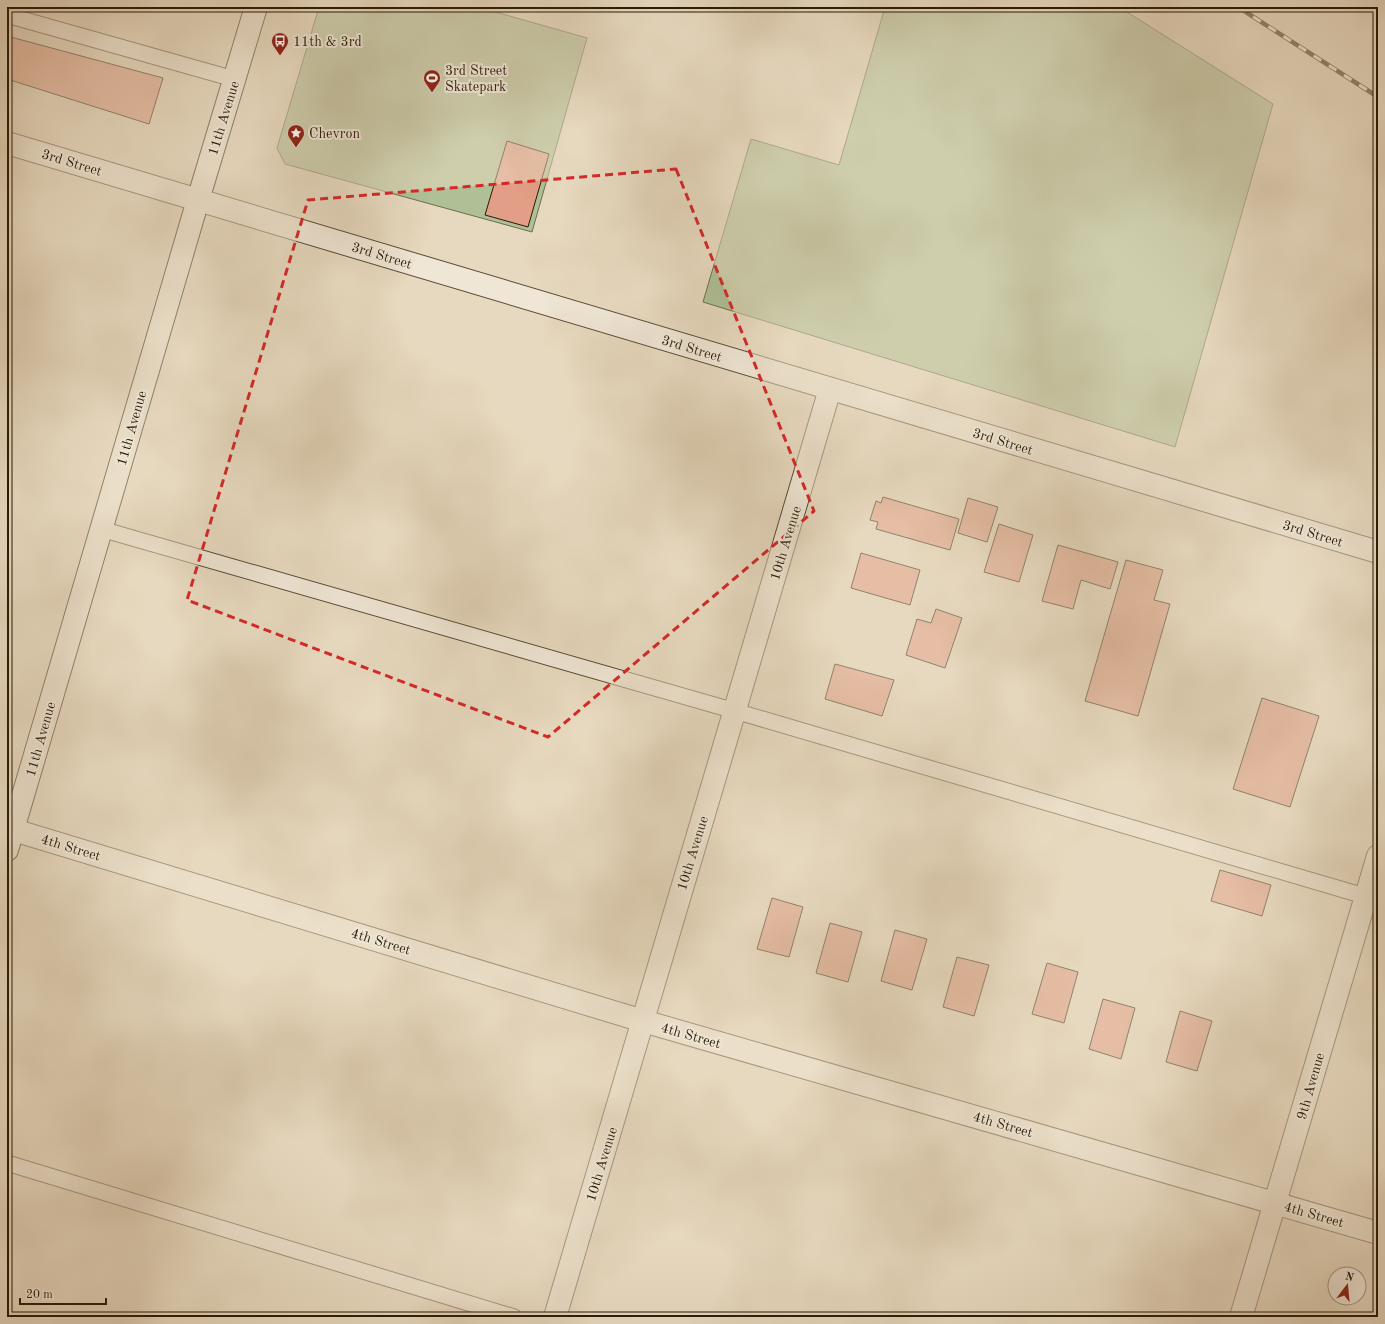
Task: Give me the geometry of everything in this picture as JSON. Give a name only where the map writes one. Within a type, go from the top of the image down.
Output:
[{"type":"street","name":"11th Avenue","points":[[9,836],[102,529],[256,7]]},
{"type":"street","name":"3rd Street","points":[[7,143],[1378,552]]},
{"type":"street","name":"10th Avenue","points":[[555,1317],[830,389]]},
{"type":"street","name":"4th Street","points":[[9,836],[1378,1233]]},
{"type":"street","name":"9th Avenue","points":[[1241,1317],[1372,898],[1378,856]]},
{"type":"lane","points":[[7,15],[234,79]]},
{"type":"lane","points":[[102,529],[735,710],[1372,898]]},
{"type":"lane","points":[[7,1163],[514,1317]]},
{"type":"highlighted area","points":[[676,169],[814,511],[548,737],[187,600],[308,200]]},
{"type":"green space","name":"3rd Street Skatepark","points":[[319,7],[478,7],[587,38],[532,232],[285,164],[277,148]]},
{"type":"green space","points":[[885,7],[1119,7],[1273,104],[1175,447],[703,302],[751,139],[839,165]]},
{"type":"building","points":[[7,36],[163,78],[149,124],[7,79]]},
{"type":"building","points":[[507,141],[549,154],[528,227],[485,215]]},
{"type":"building","points":[[883,497],[959,519],[950,550],[876,529],[878,522],[870,520],[876,501],[881,503]]},
{"type":"building","points":[[968,498],[998,507],[987,542],[958,533]]},
{"type":"building","points":[[999,524],[1033,535],[1019,582],[984,572]]},
{"type":"building","points":[[1058,545],[1118,562],[1110,589],[1081,580],[1073,609],[1042,601]]},
{"type":"building","points":[[861,553],[920,570],[910,605],[851,588]]},
{"type":"building","points":[[1126,560],[1163,570],[1154,600],[1170,604],[1138,716],[1085,701]]},
{"type":"building","points":[[936,609],[962,618],[945,668],[906,655],[917,619],[931,623]]},
{"type":"building","points":[[835,664],[894,680],[882,716],[825,699]]},
{"type":"building","points":[[1262,698],[1319,716],[1290,807],[1233,789]]},
{"type":"building","points":[[1220,870],[1271,885],[1262,916],[1211,901]]},
{"type":"building","points":[[772,898],[803,907],[789,957],[757,949]]},
{"type":"building","points":[[830,923],[862,932],[848,982],[816,973]]},
{"type":"building","points":[[895,930],[927,939],[912,990],[881,981]]},
{"type":"building","points":[[957,957],[989,965],[974,1016],[943,1007]]},
{"type":"building","points":[[1047,963],[1078,972],[1064,1023],[1032,1014]]},
{"type":"building","points":[[1103,999],[1135,1008],[1121,1059],[1089,1049]]},
{"type":"building","points":[[1180,1011],[1212,1021],[1197,1071],[1166,1062]]},
{"type":"railway","points":[[1238,7],[1378,97]]},
{"type":"place","name":"11th & 3rd","points":[[280,56]]},
{"type":"place","name":"3rd Street Skatepark","points":[[432,93]]},
{"type":"place","name":"Chevron","points":[[296,148]]}]
